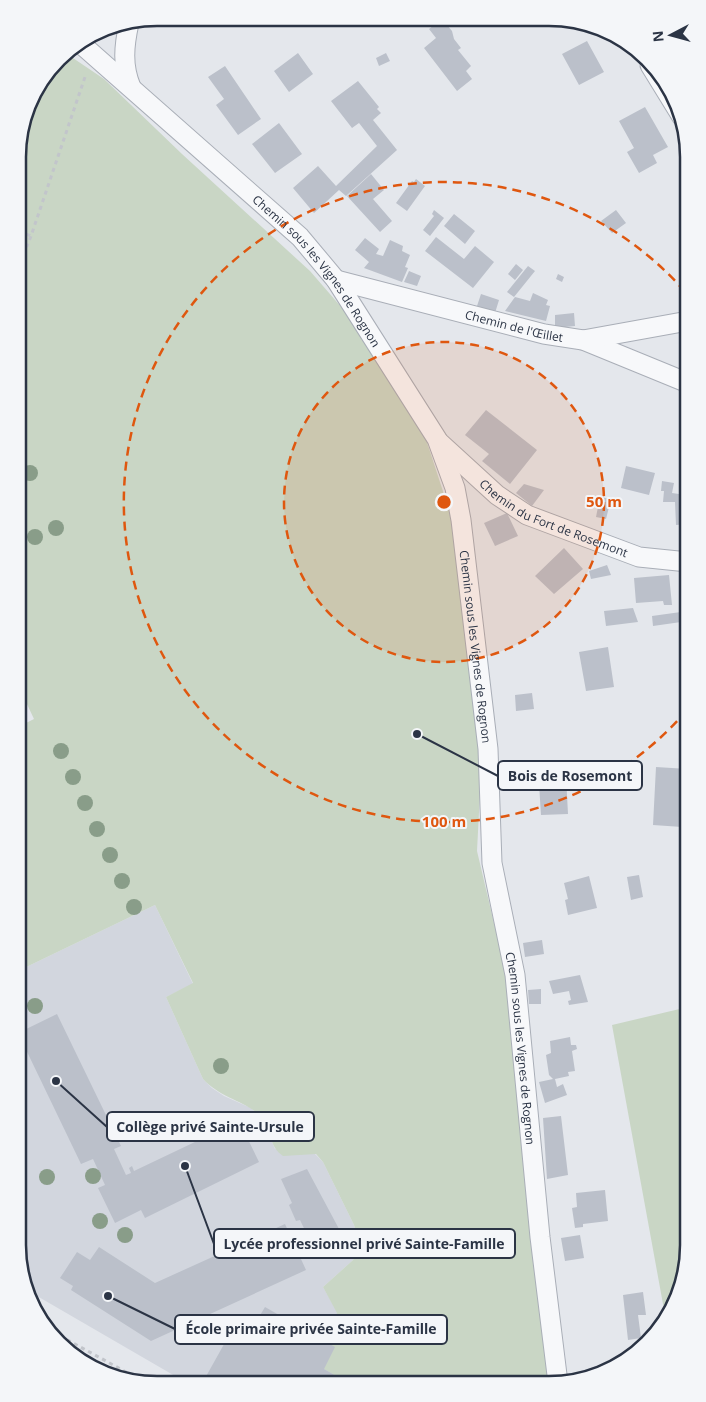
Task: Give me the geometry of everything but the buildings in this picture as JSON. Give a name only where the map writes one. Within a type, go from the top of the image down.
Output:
[{"type":"street","points":[[128,30],[124,56],[126,76],[131,87]]},
{"type":"street","name":"Chemin sous les Vignes de Rognon","points":[[85,47],[300,237],[336,280],[437,439],[455,488],[461,520],[488,749],[492,863],[515,975],[540,1237],[557,1375]]},
{"type":"street","name":"Chemin de l'Œillet","points":[[336,280],[544,334],[583,340],[680,380]]},
{"type":"street","points":[[583,340],[680,322]]},
{"type":"street","name":"Chemin du Fort de Rosemont","points":[[437,439],[497,495],[527,515],[639,556],[680,561]]},
{"type":"path","points":[[27,246],[90,67]]},
{"type":"path","points":[[27,234],[31,236]]},
{"type":"path","points":[[68,1340],[125,1371]]},
{"type":"shaded area","points":[[155,905],[193,984],[166,997],[203,1079],[224,1096],[251,1108],[262,1118],[275,1149],[315,1154],[323,1162],[354,1225],[361,1245],[353,1260],[323,1287],[338,1313],[324,1341],[345,1376],[175,1376],[37,1296],[27,1262],[26,1245],[26,967]]},
{"type":"green space","points":[[72,58],[104,79],[182,154],[310,271],[362,331],[422,427],[453,522],[481,773],[477,851],[506,974],[548,1376],[336,1376],[324,1369],[324,1341],[337,1313],[323,1287],[353,1260],[361,1246],[354,1225],[323,1162],[316,1154],[283,1156],[275,1148],[265,1122],[260,1115],[217,1091],[203,1079],[166,997],[193,983],[155,905],[26,967],[26,723],[34,719],[26,703],[27,148],[29,131],[36,107],[48,84]]},
{"type":"green space","points":[[679,1009],[679,1254],[675,1279],[664,1307],[612,1025]]},
{"type":"place","name":"Bois de Rosemont","points":[[417,734]]},
{"type":"place","name":"Collège privé Sainte-Ursule","points":[[56,1081]]},
{"type":"place","name":"Lycée professionnel privé Sainte-Famille","points":[[185,1166]]},
{"type":"place","name":"École primaire privée Sainte-Famille","points":[[108,1296]]}]
